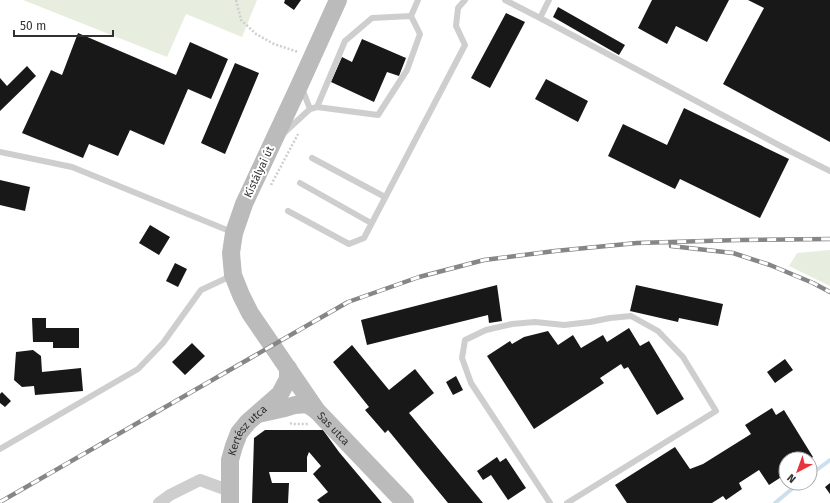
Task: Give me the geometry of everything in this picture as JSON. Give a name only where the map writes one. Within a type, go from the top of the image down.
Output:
[{"type":"main road","name":"Kistályai út","points":[[272,345],[250,313],[241,295],[233,275],[230,252],[234,233],[244,204],[338,0]]},
{"type":"main road","name":"Sas utca","points":[[272,345],[288,368],[299,394],[405,503]]},
{"type":"main road","name":"Kertész utca","points":[[230,497],[230,460],[239,433],[256,414],[280,394],[288,379],[288,368]]},
{"type":"main road","points":[[256,414],[285,408],[299,394],[289,388],[280,394]]},
{"type":"street","points":[[160,503],[170,495],[200,480],[230,497]]},
{"type":"lane","points":[[411,16],[418,0]]},
{"type":"lane","points":[[288,211],[350,244],[364,238],[465,45],[456,26],[458,8],[465,0]]},
{"type":"lane","points":[[505,0],[830,171]]},
{"type":"lane","points":[[540,18],[549,0]]},
{"type":"lane","points":[[272,144],[310,109],[317,107],[378,115],[407,70],[420,34],[411,16]]},
{"type":"lane","points":[[317,107],[345,41],[372,18],[411,16]]},
{"type":"lane","points":[[300,84],[310,109]]},
{"type":"lane","points":[[0,152],[72,167],[234,233]]},
{"type":"lane","points":[[312,158],[385,197]]},
{"type":"lane","points":[[300,183],[371,223]]},
{"type":"lane","points":[[0,449],[138,369],[163,343],[202,290],[233,275]]},
{"type":"lane","points":[[550,503],[471,382],[462,358],[465,340],[486,330],[512,324],[534,322],[564,324],[631,316],[658,330],[683,357],[716,411],[567,503]]},
{"type":"path","points":[[236,0],[241,20],[256,34],[274,44],[312,57]]},
{"type":"path","points":[[269,190],[298,132]]},
{"type":"green space","points":[[23,0],[257,0],[242,37],[186,14],[167,57]]},
{"type":"green space","points":[[830,250],[830,286],[789,266],[797,253]]},
{"type":"building","points":[[285,0],[301,0],[294,10],[284,3]]},
{"type":"building","points":[[652,0],[729,0],[707,42],[676,26],[667,44],[638,28]]},
{"type":"building","points":[[748,0],[830,0],[830,142],[723,84],[764,8]]},
{"type":"building","points":[[558,7],[625,45],[619,55],[553,17]]},
{"type":"building","points":[[506,13],[525,22],[490,88],[471,78]]},
{"type":"building","points":[[78,33],[176,75],[190,42],[228,59],[211,99],[188,89],[164,145],[130,130],[118,156],[89,144],[83,158],[22,133],[51,70],[62,75]]},
{"type":"building","points":[[362,39],[406,58],[399,76],[387,72],[374,102],[331,82],[342,57],[352,62]]},
{"type":"building","points":[[235,63],[259,73],[225,154],[201,143]]},
{"type":"building","points":[[27,66],[36,76],[0,111],[0,78],[7,86]]},
{"type":"building","points":[[546,79],[588,101],[578,122],[535,99]]},
{"type":"building","points":[[684,108],[789,159],[760,218],[680,179],[675,189],[608,156],[623,124],[667,145]]},
{"type":"building","points":[[0,180],[30,187],[25,211],[0,205]]},
{"type":"building","points":[[150,225],[170,237],[159,255],[139,243]]},
{"type":"building","points":[[175,263],[187,269],[178,287],[166,281]]},
{"type":"building","points":[[497,285],[502,321],[489,323],[488,315],[367,345],[361,320]]},
{"type":"building","points":[[636,285],[723,304],[718,326],[679,318],[678,322],[630,311]]},
{"type":"building","points":[[32,318],[46,318],[46,328],[79,328],[79,348],[53,348],[53,342],[33,342]]},
{"type":"building","points":[[629,328],[640,346],[649,341],[684,399],[657,415],[628,367],[624,369],[621,364],[600,378],[604,383],[534,429],[487,356],[510,341],[512,344],[524,337],[548,331],[558,345],[573,335],[581,348],[603,335],[607,342]]},
{"type":"building","points":[[192,343],[205,356],[185,375],[172,362]]},
{"type":"building","points":[[352,345],[389,390],[415,369],[434,393],[409,413],[483,503],[448,503],[388,430],[385,433],[365,410],[369,407],[333,362]]},
{"type":"building","points":[[33,350],[41,356],[42,372],[81,368],[83,391],[35,395],[34,386],[22,387],[14,380],[16,352]]},
{"type":"building","points":[[785,359],[793,370],[775,383],[767,372]]},
{"type":"building","points":[[456,376],[463,390],[453,395],[446,382]]},
{"type":"building","points":[[2,392],[11,401],[5,407],[0,403],[0,394]]},
{"type":"building","points":[[772,408],[776,415],[784,410],[809,451],[778,451],[778,479],[769,485],[759,470],[739,483],[742,489],[726,500],[723,496],[712,503],[627,503],[615,485],[675,447],[690,469],[703,464],[751,434],[745,425]]},
{"type":"building","points":[[265,430],[323,430],[339,452],[382,503],[320,503],[317,500],[328,492],[313,474],[321,466],[309,452],[307,457],[307,472],[269,472],[272,483],[289,483],[288,503],[252,503],[254,438]]},
{"type":"building","points":[[497,457],[500,462],[506,458],[526,488],[508,500],[491,475],[483,480],[477,471]]},
{"type":"building","points":[[830,483],[830,494],[825,487]]},
{"type":"waterway","points":[[818,469],[830,460]]},
{"type":"waterway","points":[[775,503],[789,491]]},
{"type":"railway","points":[[0,502],[348,302],[419,277],[484,260],[637,243],[830,239]]},
{"type":"railway","points":[[671,246],[733,253],[770,265],[813,283],[830,292]]}]
